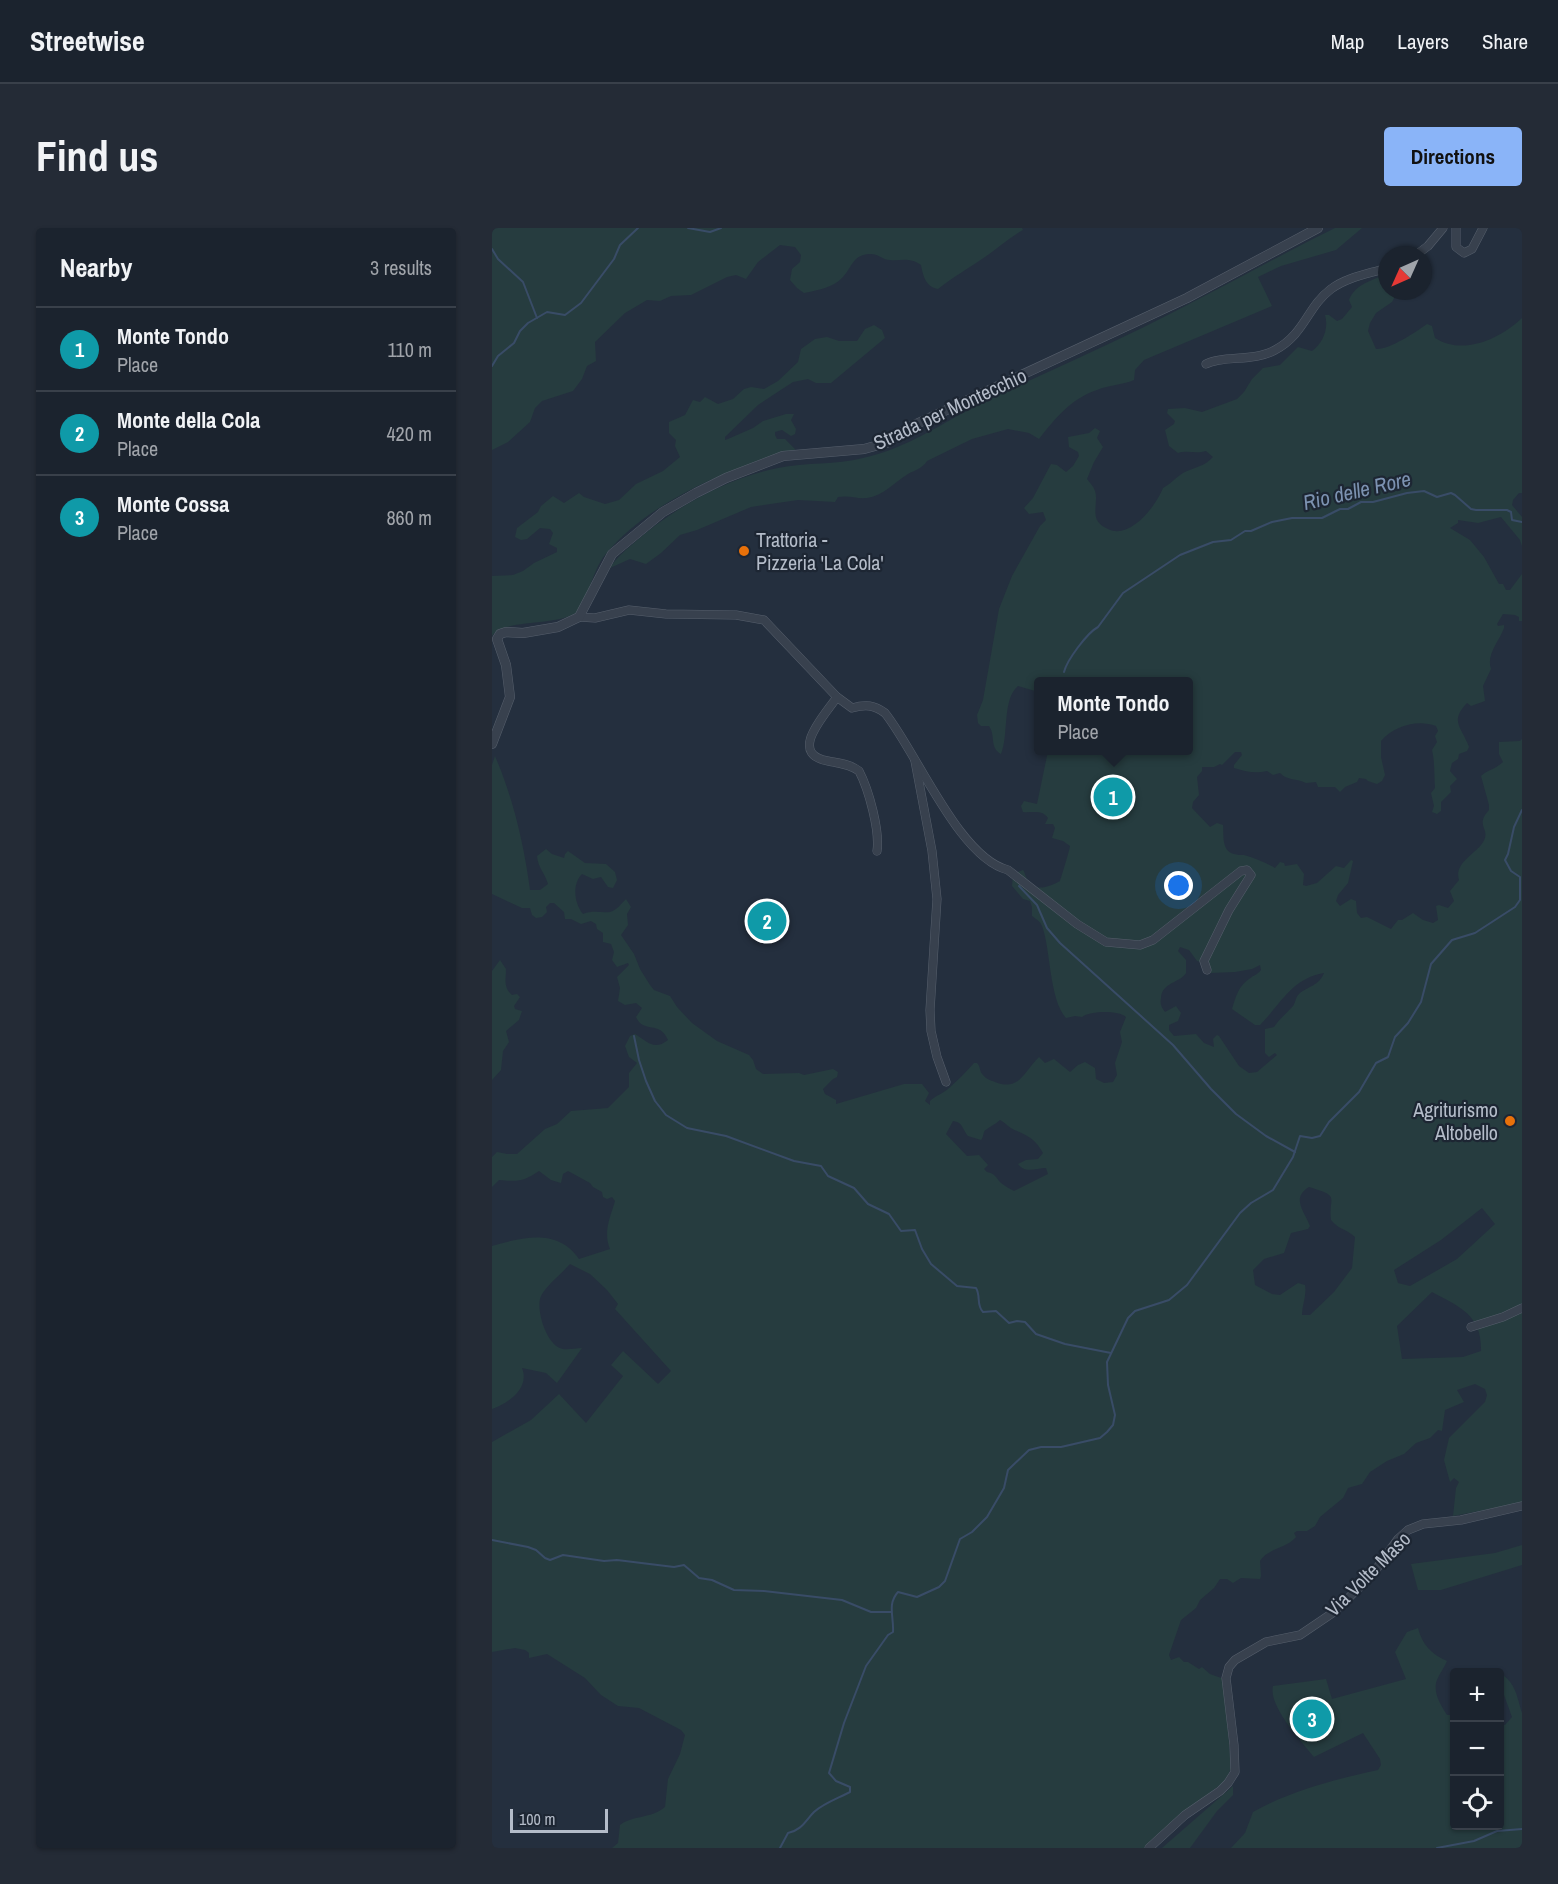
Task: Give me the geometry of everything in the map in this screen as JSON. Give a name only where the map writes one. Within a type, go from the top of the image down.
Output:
[{"type":"street","name":"Strada per Montecchio","points":[[579,617],[612,554],[663,512],[696,492],[783,456],[864,449],[886,443],[912,426],[1187,298],[1318,228]]},
{"type":"street","points":[[1428,246],[1443,228]]},
{"type":"street","points":[[1456,228],[1456,247],[1464,252],[1472,249],[1483,228]]},
{"type":"street","points":[[1206,364],[1256,357],[1272,352],[1292,340],[1329,291],[1346,280],[1378,271]]},
{"type":"street","points":[[492,744],[510,697],[506,664],[497,639],[500,634],[524,633],[558,627],[579,617],[594,618],[629,610],[666,614],[736,615],[764,620],[837,697],[852,708],[868,705],[877,707],[885,713],[916,759],[935,795],[983,857],[997,867],[1008,870],[1077,924],[1106,942],[1140,945],[1153,940],[1241,872],[1247,870],[1251,874],[1228,910],[1204,962],[1207,970]]},
{"type":"street","points":[[837,697],[814,730],[809,743],[809,753],[820,760],[848,765],[859,771],[875,822],[879,840],[877,851]]},
{"type":"street","points":[[916,759],[915,764],[932,851],[937,899],[930,1010],[931,1031],[946,1082]]},
{"type":"street","points":[[1471,1327],[1503,1317],[1522,1308]]},
{"type":"street","name":"Via Volte Maso","points":[[1149,1848],[1185,1815],[1220,1791],[1234,1772],[1234,1745],[1226,1678],[1229,1666],[1235,1660],[1266,1642],[1300,1635],[1334,1612],[1372,1575],[1398,1539],[1408,1530],[1424,1524],[1461,1520],[1522,1506]]},
{"type":"green space","points":[[492,228],[1022,228],[1023,230],[938,289],[928,283],[921,265],[909,260],[887,260],[869,254],[856,259],[835,284],[804,293],[790,280],[792,269],[800,262],[801,255],[795,247],[780,245],[758,262],[746,279],[736,275],[727,277],[691,295],[671,296],[660,301],[647,300],[625,313],[595,342],[596,361],[587,366],[582,379],[573,391],[542,401],[535,408],[530,422],[508,442],[492,450]]},
{"type":"green space","points":[[1335,228],[1362,228],[1336,250],[1281,266],[1258,277],[1272,306],[1144,360],[1135,370],[1134,380],[1087,394],[1064,410],[1039,439],[1029,433],[1008,429],[972,439],[927,461],[921,468],[873,497],[846,496],[838,497],[835,502],[798,500],[751,507],[680,535],[646,564],[630,559],[610,568],[621,554],[650,529],[684,506],[720,487],[778,468],[853,460],[894,448],[982,403],[1142,328]]},
{"type":"green space","points":[[1378,278],[1378,300],[1393,300],[1376,313],[1370,323],[1368,331],[1376,349],[1395,344],[1427,324],[1432,326],[1435,338],[1446,343],[1469,345],[1481,343],[1503,333],[1522,318],[1522,493],[1519,493],[1513,500],[1512,505],[1522,517],[1522,546],[1520,540],[1501,517],[1478,523],[1458,520],[1458,523],[1450,528],[1470,540],[1484,557],[1499,584],[1503,584],[1506,590],[1510,590],[1522,574],[1522,621],[1519,621],[1519,617],[1515,615],[1503,614],[1497,624],[1498,626],[1504,625],[1504,628],[1490,658],[1491,669],[1483,686],[1485,701],[1471,706],[1467,703],[1459,715],[1459,725],[1469,747],[1452,763],[1450,771],[1457,779],[1450,786],[1451,792],[1441,802],[1441,811],[1437,814],[1432,812],[1434,806],[1431,793],[1435,788],[1432,750],[1437,742],[1435,736],[1438,731],[1436,726],[1421,723],[1406,725],[1392,731],[1381,741],[1381,757],[1385,775],[1377,784],[1359,778],[1357,782],[1340,792],[1335,787],[1318,787],[1316,782],[1306,783],[1280,773],[1273,775],[1267,771],[1246,771],[1234,768],[1242,755],[1241,752],[1235,752],[1222,765],[1202,767],[1197,777],[1199,795],[1193,802],[1192,808],[1210,827],[1217,823],[1223,825],[1225,846],[1230,852],[1264,862],[1275,868],[1280,862],[1285,866],[1297,864],[1304,874],[1303,885],[1306,886],[1317,883],[1336,866],[1344,868],[1351,860],[1353,861],[1348,883],[1336,901],[1340,906],[1351,899],[1356,901],[1357,913],[1361,918],[1367,917],[1391,929],[1398,920],[1413,913],[1433,923],[1438,920],[1436,906],[1448,908],[1454,901],[1450,891],[1459,880],[1459,869],[1484,839],[1483,821],[1489,805],[1481,776],[1503,762],[1499,754],[1499,742],[1522,739],[1522,1503],[1453,1516],[1456,1488],[1459,1482],[1454,1478],[1450,1482],[1444,1460],[1449,1438],[1485,1402],[1487,1395],[1485,1389],[1475,1384],[1457,1390],[1464,1402],[1445,1410],[1442,1431],[1438,1430],[1430,1438],[1416,1443],[1404,1454],[1370,1472],[1362,1484],[1348,1488],[1343,1498],[1320,1517],[1315,1526],[1307,1531],[1297,1531],[1292,1541],[1263,1557],[1260,1561],[1260,1579],[1241,1578],[1233,1583],[1227,1579],[1220,1579],[1214,1588],[1200,1600],[1196,1608],[1181,1620],[1169,1655],[1171,1660],[1179,1657],[1184,1662],[1199,1669],[1202,1667],[1210,1674],[1224,1679],[1231,1768],[1226,1780],[1178,1819],[1148,1848],[612,1848],[618,1843],[620,1825],[660,1811],[665,1807],[668,1779],[680,1754],[685,1735],[681,1730],[639,1708],[618,1706],[601,1695],[585,1678],[547,1654],[529,1658],[529,1653],[525,1650],[515,1648],[492,1652],[492,1442],[531,1420],[559,1394],[586,1423],[623,1376],[611,1365],[623,1351],[658,1384],[671,1371],[615,1309],[618,1304],[607,1290],[590,1274],[570,1264],[543,1292],[540,1302],[541,1318],[547,1335],[557,1347],[582,1348],[557,1383],[546,1373],[522,1368],[524,1375],[521,1388],[511,1399],[492,1409],[492,1246],[539,1237],[561,1243],[571,1249],[579,1259],[610,1249],[607,1231],[615,1201],[612,1197],[607,1199],[603,1197],[602,1192],[590,1183],[568,1171],[563,1174],[561,1183],[551,1180],[539,1171],[521,1180],[499,1180],[492,1187],[492,1157],[497,1152],[517,1154],[545,1129],[557,1124],[571,1111],[608,1108],[629,1087],[629,1073],[637,1063],[629,1057],[625,1046],[630,1036],[635,1034],[655,1045],[668,1040],[661,1030],[639,1022],[636,1017],[642,1008],[636,1003],[625,1005],[618,1001],[620,988],[617,977],[629,965],[628,963],[617,967],[612,960],[614,952],[611,944],[603,942],[603,933],[597,929],[596,924],[591,921],[581,924],[565,919],[564,912],[554,903],[546,907],[547,912],[542,917],[536,918],[532,915],[530,908],[522,908],[492,894],[492,765],[495,756],[517,822],[530,890],[540,890],[548,884],[537,856],[546,849],[564,858],[568,851],[585,863],[606,864],[615,872],[617,880],[613,888],[608,887],[601,877],[593,879],[582,874],[579,878],[575,894],[583,914],[612,911],[626,899],[631,907],[627,914],[628,925],[621,935],[650,985],[654,990],[670,996],[692,1023],[717,1041],[749,1055],[756,1069],[763,1074],[799,1073],[804,1075],[833,1069],[838,1072],[837,1077],[823,1089],[825,1094],[836,1100],[836,1104],[904,1084],[922,1084],[929,1093],[925,1101],[930,1105],[930,1101],[948,1089],[974,1063],[977,1063],[982,1074],[987,1078],[995,1082],[1010,1084],[1021,1078],[1039,1057],[1045,1063],[1054,1059],[1070,1072],[1085,1062],[1095,1068],[1096,1079],[1104,1083],[1113,1082],[1117,1075],[1115,1063],[1122,1042],[1120,1032],[1126,1017],[1117,1013],[1104,1012],[1066,1018],[1056,999],[1042,926],[1032,916],[1030,901],[1023,899],[1012,886],[1013,874],[1023,870],[1026,878],[1034,886],[1042,888],[1060,881],[1070,846],[1052,838],[1055,828],[1053,824],[1045,824],[1048,818],[1046,815],[1040,812],[1023,812],[1021,806],[1024,801],[1037,804],[1047,755],[1193,755],[1193,677],[1034,677],[1034,691],[1018,686],[1013,692],[1008,708],[1001,754],[997,751],[989,726],[981,726],[977,715],[983,700],[999,609],[1012,576],[1040,526],[1046,520],[1043,512],[1029,514],[1024,508],[1033,498],[1051,464],[1057,465],[1066,472],[1073,466],[1079,456],[1078,452],[1069,447],[1068,437],[1089,433],[1095,428],[1100,431],[1097,438],[1103,447],[1087,479],[1095,491],[1097,520],[1104,527],[1116,531],[1133,526],[1155,504],[1163,488],[1183,473],[1202,465],[1213,457],[1206,451],[1178,453],[1169,446],[1165,430],[1175,421],[1167,413],[1168,409],[1185,408],[1202,412],[1237,399],[1263,368],[1280,365],[1298,347],[1312,351],[1324,335],[1325,315],[1337,321],[1342,319],[1352,307],[1349,300],[1356,290]],"holes":[[[1180,947],[1189,950],[1210,973],[1235,972],[1260,965],[1261,970],[1245,982],[1240,989],[1232,1009],[1255,1025],[1260,1025],[1295,986],[1303,980],[1324,973],[1316,983],[1299,994],[1293,1006],[1274,1027],[1265,1029],[1265,1053],[1269,1057],[1275,1053],[1277,1055],[1257,1072],[1249,1073],[1239,1066],[1217,1035],[1213,1039],[1214,1047],[1204,1043],[1196,1034],[1174,1036],[1169,1030],[1169,1025],[1178,1021],[1181,1013],[1176,1006],[1165,1012],[1161,1005],[1162,993],[1186,973],[1186,960],[1178,951]],[[1000,1120],[1032,1139],[1043,1153],[1038,1159],[1026,1160],[1018,1164],[1027,1170],[1046,1168],[1048,1174],[1014,1191],[984,1169],[988,1165],[979,1155],[967,1156],[946,1134],[953,1121],[961,1124],[968,1136],[981,1140],[985,1131]],[[1309,1187],[1330,1196],[1331,1220],[1355,1237],[1352,1268],[1334,1292],[1310,1315],[1302,1315],[1305,1285],[1298,1283],[1280,1295],[1272,1294],[1255,1285],[1253,1270],[1264,1259],[1284,1253],[1291,1233],[1308,1229],[1310,1226],[1300,1200],[1304,1191]],[[1482,1208],[1495,1224],[1457,1259],[1410,1286],[1398,1283],[1394,1270],[1441,1240]],[[1432,1292],[1452,1302],[1473,1320],[1478,1329],[1481,1351],[1463,1357],[1402,1359],[1397,1326]]]},
{"type":"green space","points":[[874,325],[882,330],[885,338],[831,383],[816,383],[808,379],[793,382],[758,405],[725,437],[725,440],[728,439],[763,421],[794,414],[791,420],[796,429],[795,434],[791,436],[782,430],[775,432],[775,435],[777,439],[785,439],[795,449],[795,453],[744,466],[718,477],[667,503],[643,519],[622,536],[605,555],[577,612],[557,620],[508,627],[498,630],[492,636],[492,576],[513,575],[557,552],[557,548],[549,544],[553,533],[550,529],[540,528],[527,539],[521,540],[515,537],[517,528],[538,512],[541,506],[553,496],[564,503],[579,493],[605,504],[619,500],[636,484],[663,471],[680,457],[675,446],[676,440],[669,433],[669,422],[685,415],[693,400],[700,402],[705,397],[718,404],[733,399],[744,389],[751,387],[764,389],[778,381],[798,362],[801,349],[815,339],[827,337],[839,341],[857,341],[865,329]]},
{"type":"green space","points":[[500,960],[506,969],[507,989],[512,995],[517,994],[520,997],[514,1006],[515,1009],[522,1011],[519,1020],[506,1031],[509,1042],[503,1051],[501,1070],[492,1080],[492,971]]},
{"type":"green space","points":[[1522,1545],[1522,1565],[1441,1590],[1418,1590],[1411,1564],[1495,1553]]},
{"type":"green space","points":[[1418,1628],[1428,1648],[1447,1661],[1437,1680],[1436,1692],[1447,1715],[1450,1715],[1450,1830],[1504,1830],[1504,1725],[1512,1717],[1504,1695],[1504,1676],[1515,1691],[1522,1713],[1522,1848],[1231,1848],[1245,1833],[1253,1812],[1314,1786],[1378,1770],[1381,1765],[1380,1759],[1363,1733],[1314,1757],[1281,1713],[1273,1694],[1273,1686],[1326,1679],[1332,1699],[1406,1679],[1395,1652],[1407,1632]]},
{"type":"green space","points":[[1233,1786],[1233,1795],[1217,1811],[1190,1848],[1162,1848]]},
{"type":"waterway","points":[[492,366],[498,356],[514,343],[520,331],[528,323],[547,312],[565,315],[581,303],[614,259],[620,245],[638,228]]},
{"type":"waterway","points":[[688,228],[710,232],[721,228]]},
{"type":"waterway","points":[[492,249],[498,259],[523,282],[537,318]]},
{"type":"waterway","name":"Rio delle Rore","points":[[1064,672],[1078,647],[1098,627],[1123,593],[1180,555],[1213,542],[1231,540],[1245,531],[1251,531],[1272,522],[1292,518],[1322,518],[1361,502],[1373,502],[1424,491],[1437,497],[1451,493],[1471,509],[1507,510],[1511,512],[1512,520],[1522,522]]},
{"type":"waterway","points":[[780,1848],[788,1833],[800,1827],[814,1812],[850,1792],[850,1787],[836,1781],[829,1773],[844,1723],[866,1666],[888,1635],[893,1632],[892,1606],[898,1592],[917,1597],[939,1587],[945,1581],[960,1539],[972,1532],[987,1517],[1004,1488],[1008,1470],[1029,1450],[1041,1447],[1061,1447],[1100,1438],[1113,1425],[1115,1415],[1108,1385],[1107,1362],[1128,1318],[1135,1311],[1169,1300],[1187,1285],[1240,1213],[1251,1203],[1273,1190],[1293,1157],[1300,1136],[1312,1138],[1320,1136],[1329,1122],[1359,1092],[1376,1063],[1388,1057],[1395,1037],[1408,1023],[1421,1002],[1431,964],[1452,940],[1475,933],[1515,907],[1520,900],[1520,877],[1511,871],[1505,860],[1514,827],[1522,810]]},
{"type":"waterway","points":[[1019,886],[1037,905],[1047,928],[1060,943],[1173,1045],[1236,1114],[1266,1136],[1295,1152]]},
{"type":"waterway","points":[[634,1036],[646,1081],[655,1101],[666,1115],[687,1128],[726,1136],[794,1161],[821,1166],[828,1176],[854,1188],[868,1204],[889,1214],[901,1231],[915,1230],[931,1264],[957,1286],[976,1288],[983,1312],[996,1311],[1009,1323],[1025,1322],[1036,1334],[1065,1344],[1111,1353]]},
{"type":"waterway","points":[[492,1540],[528,1547],[550,1560],[563,1555],[674,1567],[684,1565],[699,1578],[712,1580],[734,1590],[842,1600],[871,1612],[891,1612]]},
{"type":"waterway","points":[[1437,1848],[1474,1841],[1497,1831],[1522,1829]]},
{"type":"place","name":"Trattoria - Pizzeria 'La Cola'","points":[[744,551]]},
{"type":"place","name":"Monte Tondo","points":[[1113,797]]},
{"type":"place","name":"Monte della Cola","points":[[767,921]]},
{"type":"place","name":"Agriturismo Altobello","points":[[1510,1121]]},
{"type":"place","name":"Monte Cossa","points":[[1312,1719]]}]
